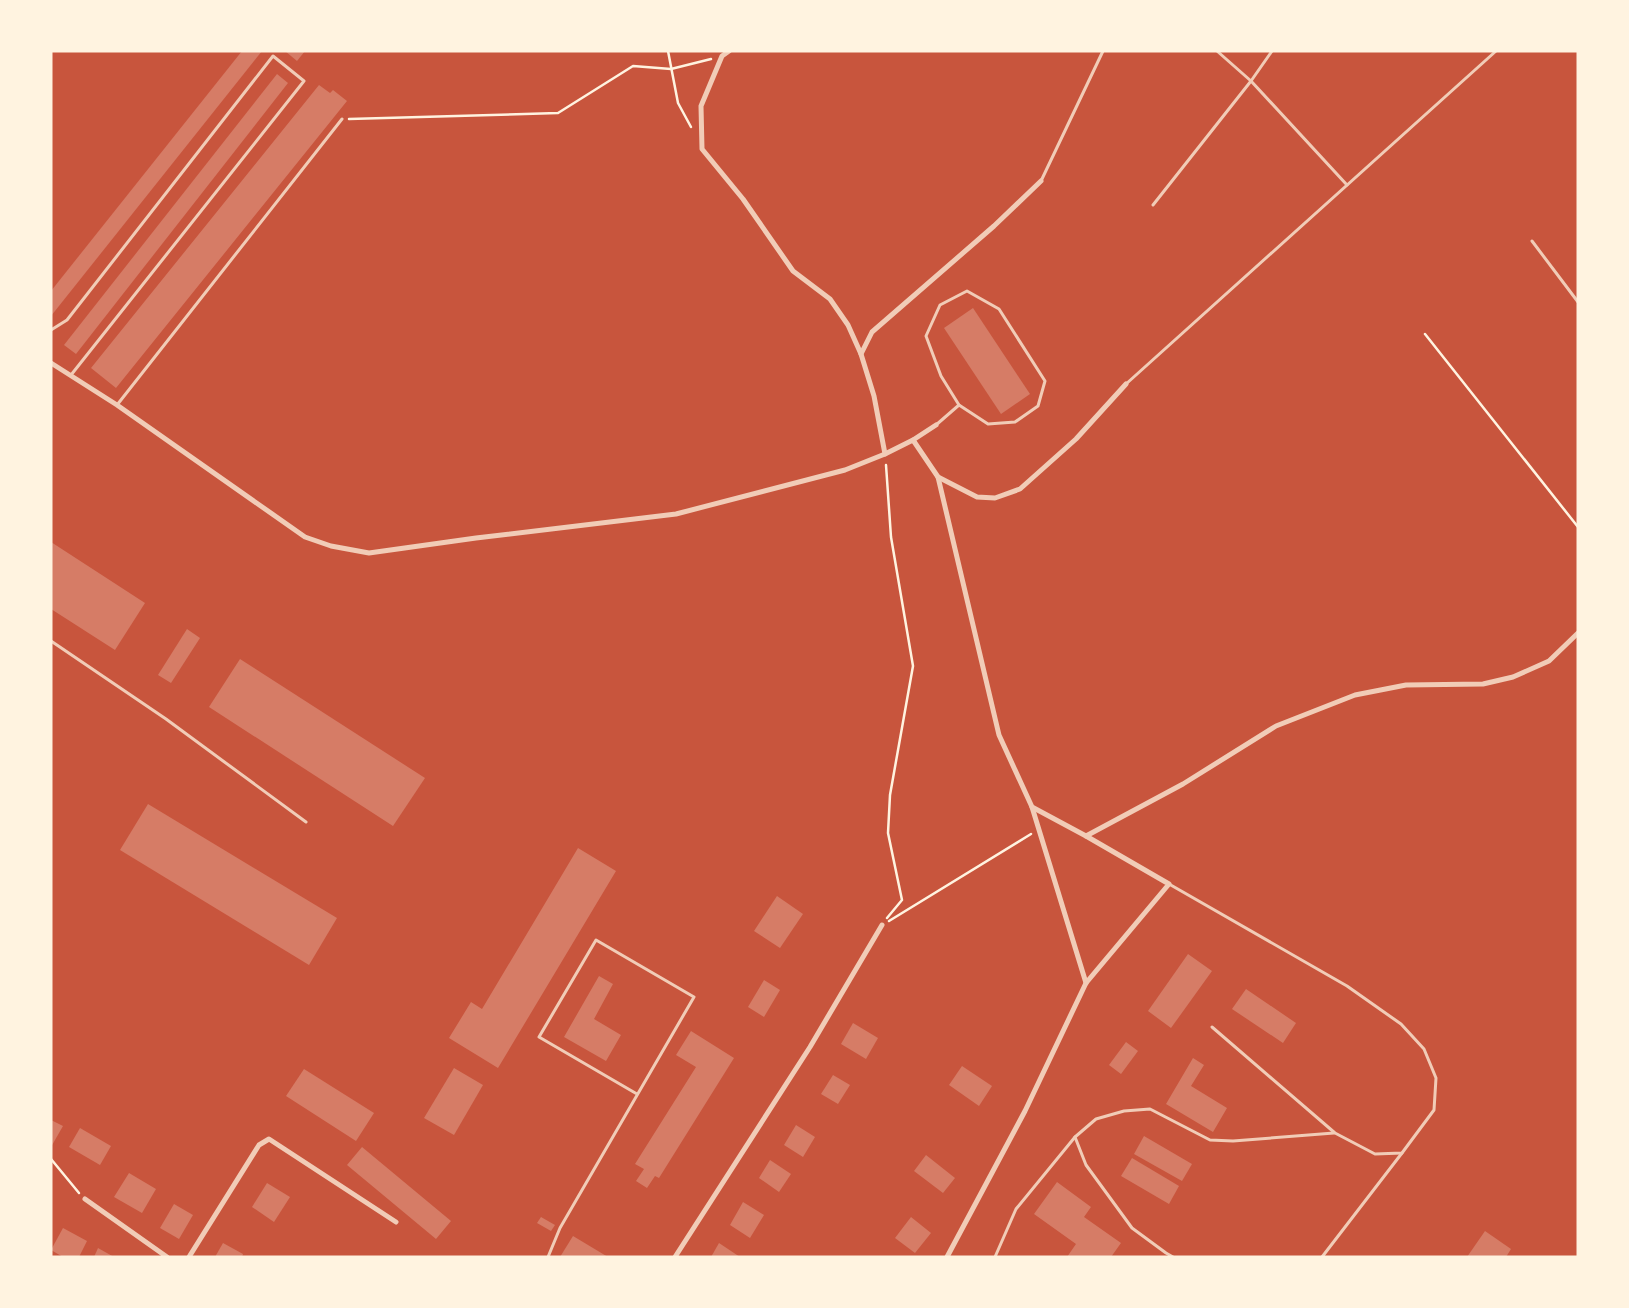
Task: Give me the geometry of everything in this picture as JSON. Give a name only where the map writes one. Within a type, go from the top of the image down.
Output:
[{"type":"street","points":[[729,51],[722,56],[701,106],[702,149],[742,199],[793,271],[830,299],[848,325],[861,354],[874,396],[885,454]]},
{"type":"street","points":[[861,354],[872,332],[994,226],[1041,181]]},
{"type":"street","points":[[51,363],[116,405],[305,536],[331,546],[369,553],[486,536],[676,514],[845,470],[914,440],[936,425]]},
{"type":"street","points":[[938,477],[977,497],[995,498],[1020,489],[1076,439],[1126,384]]},
{"type":"street","points":[[914,440],[938,477],[998,735],[1032,808],[1086,983]]},
{"type":"street","points":[[1086,836],[1183,784],[1276,726],[1355,694],[1406,685],[1483,684],[1513,677],[1548,660],[1578,634]]},
{"type":"street","points":[[947,1257],[1025,1111],[1086,983],[1169,884],[1086,836],[1032,808]]},
{"type":"street","points":[[675,1257],[810,1047],[882,925]]},
{"type":"street","points":[[189,1257],[259,1145],[269,1139],[396,1222]]},
{"type":"street","points":[[85,1199],[167,1257]]},
{"type":"lane","points":[[1041,181],[1103,51]]},
{"type":"lane","points":[[1217,51],[1251,81],[1347,185]]},
{"type":"lane","points":[[1153,205],[1251,81],[1272,51]]},
{"type":"lane","points":[[1126,384],[1496,51]]},
{"type":"lane","points":[[51,330],[67,320],[272,56],[304,82],[71,375]]},
{"type":"lane","points":[[116,405],[342,119]]},
{"type":"lane","points":[[1532,241],[1578,302]]},
{"type":"lane","points":[[967,292],[999,309],[1045,381],[1038,406],[1014,422],[988,424],[959,406],[941,376],[926,336],[940,305],[967,292]]},
{"type":"lane","points":[[936,425],[959,406]]},
{"type":"lane","points":[[51,641],[166,719],[306,822]]},
{"type":"lane","points":[[1169,884],[1347,986],[1401,1024],[1424,1050],[1436,1078],[1434,1110],[1322,1257]]},
{"type":"lane","points":[[548,1257],[560,1228],[694,997],[596,940],[539,1037],[637,1094]]},
{"type":"lane","points":[[1212,1028],[1335,1133],[1375,1154],[1402,1153]]},
{"type":"lane","points":[[995,1257],[1016,1209],[1075,1137],[1096,1119],[1124,1111],[1150,1109],[1210,1140],[1233,1141],[1335,1133]]},
{"type":"lane","points":[[1075,1137],[1086,1166],[1132,1228],[1166,1254],[1174,1257]]},
{"type":"path","points":[[668,51],[678,103],[702,149]]},
{"type":"path","points":[[342,119],[558,112],[633,66],[671,69],[722,56]]},
{"type":"path","points":[[1425,334],[1578,527]]},
{"type":"path","points":[[882,925],[902,900],[888,833],[890,795],[913,666],[891,537],[885,454]]},
{"type":"path","points":[[882,925],[1039,829]]},
{"type":"path","points":[[51,1159],[85,1199]]},
{"type":"building","points":[[242,51],[262,51],[51,316],[51,291]]},
{"type":"building","points":[[285,51],[305,51],[297,61]]},
{"type":"building","points":[[277,74],[288,83],[76,354],[64,345]]},
{"type":"building","points":[[319,85],[330,93],[333,90],[347,101],[116,388],[91,368]]},
{"type":"building","points":[[973,308],[1030,394],[1001,414],[944,328]]},
{"type":"building","points":[[51,542],[145,603],[115,650],[51,609]]},
{"type":"building","points":[[187,629],[200,638],[171,683],[158,675]]},
{"type":"building","points":[[240,659],[425,778],[393,826],[209,707]]},
{"type":"building","points":[[148,804],[337,918],[309,965],[120,850]]},
{"type":"building","points":[[578,848],[616,871],[498,1068],[449,1038],[471,1002],[482,1009]]},
{"type":"building","points":[[777,896],[803,914],[780,948],[754,931]]},
{"type":"building","points":[[1188,954],[1212,971],[1171,1028],[1148,1011]]},
{"type":"building","points":[[599,976],[613,984],[594,1019],[621,1035],[606,1061],[564,1037]]},
{"type":"building","points":[[764,980],[780,990],[764,1017],[748,1007]]},
{"type":"building","points":[[1246,989],[1296,1023],[1283,1043],[1232,1009]]},
{"type":"building","points":[[853,1023],[878,1038],[866,1059],[841,1044]]},
{"type":"building","points":[[691,1031],[734,1058],[659,1178],[655,1176],[647,1188],[636,1181],[644,1169],[635,1164],[696,1067],[676,1055]]},
{"type":"building","points":[[1126,1042],[1138,1051],[1121,1074],[1109,1065]]},
{"type":"building","points":[[1193,1058],[1204,1065],[1191,1086],[1227,1108],[1213,1132],[1166,1104]]},
{"type":"building","points":[[962,1066],[992,1086],[979,1106],[949,1085]]},
{"type":"building","points":[[454,1068],[483,1085],[454,1135],[424,1118]]},
{"type":"building","points":[[304,1069],[374,1113],[356,1141],[286,1096]]},
{"type":"building","points":[[833,1075],[850,1085],[838,1104],[821,1094]]},
{"type":"building","points":[[51,1120],[63,1126],[51,1147]]},
{"type":"building","points":[[796,1125],[815,1137],[803,1157],[784,1145]]},
{"type":"building","points":[[80,1128],[111,1146],[100,1165],[69,1147]]},
{"type":"building","points":[[1144,1136],[1192,1164],[1182,1181],[1134,1154]]},
{"type":"building","points":[[362,1147],[451,1221],[436,1239],[347,1165]]},
{"type":"building","points":[[926,1155],[955,1178],[943,1193],[914,1171]]},
{"type":"building","points":[[1132,1158],[1179,1186],[1169,1204],[1121,1176]]},
{"type":"building","points":[[770,1160],[791,1174],[779,1192],[759,1178]]},
{"type":"building","points":[[129,1173],[156,1189],[142,1213],[114,1197]]},
{"type":"building","points":[[1057,1182],[1091,1207],[1084,1217],[1121,1243],[1111,1257],[1067,1257],[1076,1244],[1034,1214]]},
{"type":"building","points":[[267,1183],[290,1197],[274,1222],[252,1207]]},
{"type":"building","points":[[743,1202],[764,1215],[750,1238],[730,1225]]},
{"type":"building","points":[[174,1204],[193,1215],[179,1239],[160,1228]]},
{"type":"building","points":[[541,1217],[555,1225],[551,1231],[537,1223]]},
{"type":"building","points":[[911,1217],[931,1233],[915,1253],[895,1238]]},
{"type":"building","points":[[63,1228],[87,1241],[79,1257],[63,1257],[51,1250]]},
{"type":"building","points":[[1485,1231],[1511,1249],[1506,1257],[1467,1257]]},
{"type":"building","points":[[573,1236],[608,1257],[560,1257]]},
{"type":"building","points":[[223,1243],[243,1254],[242,1257],[215,1257]]},
{"type":"building","points":[[719,1243],[740,1257],[711,1257]]},
{"type":"building","points":[[98,1248],[114,1257],[94,1257]]}]
